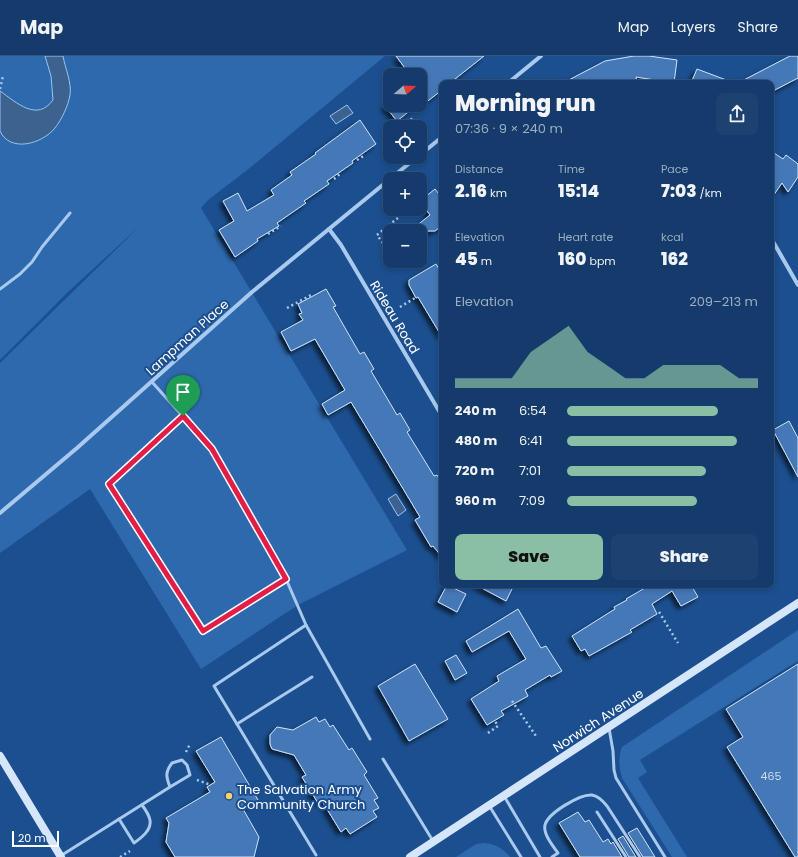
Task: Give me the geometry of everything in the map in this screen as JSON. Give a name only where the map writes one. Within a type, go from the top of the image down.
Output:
[{"type":"main road","name":"Norwich Avenue","points":[[410,857],[798,603]]},
{"type":"main road","points":[[0,756],[60,857]]},
{"type":"street","points":[[512,80],[541,56]]},
{"type":"street","points":[[427,149],[439,139]]},
{"type":"street","name":"Lampman Place","points":[[399,172],[408,164]]},
{"type":"street","name":"Lampman Place","points":[[0,513],[77,448],[252,292],[383,185]]},
{"type":"street","name":"Rideau Road","points":[[329,229],[341,245],[439,411]]},
{"type":"street","points":[[774,243],[798,285]]},
{"type":"lane","points":[[0,289],[20,274],[32,262],[42,247],[70,213]]},
{"type":"lane","points":[[152,382],[212,449],[286,579],[306,625],[370,739]]},
{"type":"lane","points":[[183,416],[109,484],[203,631],[286,579]]},
{"type":"lane","points":[[306,625],[214,686],[316,855]]},
{"type":"lane","points":[[237,724],[312,676]]},
{"type":"lane","points":[[608,727],[613,751],[616,778],[665,857]]},
{"type":"lane","points":[[383,759],[434,842]]},
{"type":"lane","points":[[60,857],[142,805],[170,787],[190,774],[187,766],[182,760],[172,763],[167,769],[167,779],[170,787]]},
{"type":"lane","points":[[504,795],[540,857]]},
{"type":"lane","points":[[560,857],[546,831],[545,825],[549,818],[578,798],[592,795],[602,800],[607,806],[640,857]]},
{"type":"lane","points":[[119,819],[134,843],[144,835],[149,828],[150,820],[142,805]]},
{"type":"lane","points":[[489,805],[521,857]]},
{"type":"lane","points":[[597,812],[626,857]]},
{"type":"lane","points":[[552,857],[558,853]]},
{"type":"path","points":[[0,89],[3,76]]},
{"type":"path","points":[[410,120],[413,118],[412,116]]},
{"type":"path","points":[[357,160],[365,155]]},
{"type":"path","points":[[334,179],[340,174]]},
{"type":"path","points":[[390,224],[399,217]]},
{"type":"path","points":[[268,234],[281,226]]},
{"type":"path","points":[[383,230],[377,235],[383,243]]},
{"type":"path","points":[[287,308],[311,295]]},
{"type":"path","points":[[400,307],[415,298]]},
{"type":"path","points":[[659,612],[678,643]]},
{"type":"path","points":[[512,701],[536,736]]},
{"type":"path","points":[[488,733],[498,726],[495,721]]},
{"type":"path","points":[[187,776],[211,785]]},
{"type":"shaded area","points":[[0,56],[385,56],[246,171],[208,200],[201,208],[407,550],[298,605],[201,669],[90,489],[0,553],[0,363],[141,225],[68,292],[0,360]]},
{"type":"shaded area","points":[[45,56],[63,56],[70,90],[66,108],[60,121],[49,134],[35,142],[26,144],[11,142],[5,138],[0,131],[0,91],[13,101],[27,108],[40,110],[47,106],[53,100],[51,76]]},
{"type":"shaded area","points":[[347,105],[353,113],[336,124],[330,116]]},
{"type":"shaded area","points":[[396,494],[406,510],[398,516],[388,499]]},
{"type":"shaded area","points":[[798,630],[798,661],[640,760],[647,772],[638,778],[687,857],[672,857],[622,778],[619,762],[622,747]]},
{"type":"shaded area","points":[[476,844],[492,844],[498,847],[510,857],[456,857]]},
{"type":"building","points":[[396,56],[484,56],[454,80],[439,80],[439,92],[427,102],[427,68],[405,68]]},
{"type":"building","points":[[634,56],[649,56],[677,60],[674,80],[655,80],[636,77],[636,80],[569,80],[605,61]]},
{"type":"building","points":[[790,56],[798,56],[798,78],[774,90],[774,80],[744,80]]},
{"type":"building","points":[[697,69],[726,80],[692,80]]},
{"type":"building","points":[[390,112],[408,112],[398,120],[396,120]]},
{"type":"building","points":[[360,120],[376,144],[352,161],[353,163],[327,181],[329,184],[304,201],[306,203],[277,223],[279,226],[257,239],[258,241],[235,257],[219,230],[234,221],[223,201],[238,193],[247,211],[274,195],[271,190],[292,175],[290,172]]},
{"type":"building","points":[[774,153],[783,159],[786,155],[798,164],[798,177],[788,192],[782,183],[774,195]]},
{"type":"building","points":[[435,189],[439,194],[439,228],[435,231],[427,231],[427,224],[419,224],[430,215],[427,211],[427,195]]},
{"type":"building","points":[[436,264],[439,269],[439,332],[418,297],[416,298],[409,285],[409,280]]},
{"type":"building","points":[[326,289],[336,306],[333,307],[360,354],[364,352],[374,369],[371,371],[397,415],[400,413],[410,430],[407,432],[434,476],[437,475],[439,479],[439,553],[433,546],[431,547],[415,520],[420,517],[351,402],[328,415],[322,404],[345,390],[315,339],[291,351],[281,332],[303,320],[299,314],[302,313],[298,304]]},
{"type":"building","points":[[789,421],[798,438],[798,477],[774,432],[774,429]]},
{"type":"building","points":[[445,588],[453,588],[466,594],[457,612],[438,602]]},
{"type":"building","points":[[482,588],[512,588],[506,601]]},
{"type":"building","points":[[645,588],[693,588],[698,597],[681,606],[672,591],[652,604],[657,614],[630,630],[632,632],[589,656],[585,649],[581,651],[572,636],[615,609],[614,607],[627,600],[626,599]]},
{"type":"building","points":[[518,609],[541,648],[546,646],[562,671],[551,677],[550,675],[525,690],[528,696],[501,711],[504,715],[487,725],[471,699],[499,681],[497,676],[526,659],[509,631],[472,652],[466,641]]},
{"type":"building","points":[[456,655],[467,673],[455,680],[445,661]]},
{"type":"building","points":[[415,664],[448,719],[409,741],[378,686]]},
{"type":"building","points":[[798,664],[798,857],[795,857],[727,747],[743,737],[726,709]]},
{"type":"building","points":[[316,717],[319,722],[325,719],[330,727],[333,725],[349,750],[352,748],[367,772],[364,775],[378,798],[374,800],[379,808],[373,811],[377,817],[350,834],[346,828],[341,832],[322,801],[318,803],[302,777],[306,775],[294,755],[272,749],[270,744],[270,735],[277,727],[293,730]]},
{"type":"building","name":"The Salvation Army Community Church","points":[[221,737],[258,800],[243,809],[259,837],[254,857],[175,857],[166,842],[169,823],[166,818],[210,792],[207,787],[215,782],[196,751]]},
{"type":"building","points":[[578,812],[585,822],[589,820],[603,842],[608,839],[611,844],[613,842],[622,857],[580,857],[559,823]]},
{"type":"building","points":[[637,828],[655,857],[643,857],[628,833]]},
{"type":"building","points":[[623,836],[636,857],[629,857],[618,839]]},
{"type":"place","name":"The Salvation Army Community Church","points":[[229,796]]},
{"type":"route","points":[[183,416],[212,449],[286,579],[203,631],[109,484],[183,416]]}]
